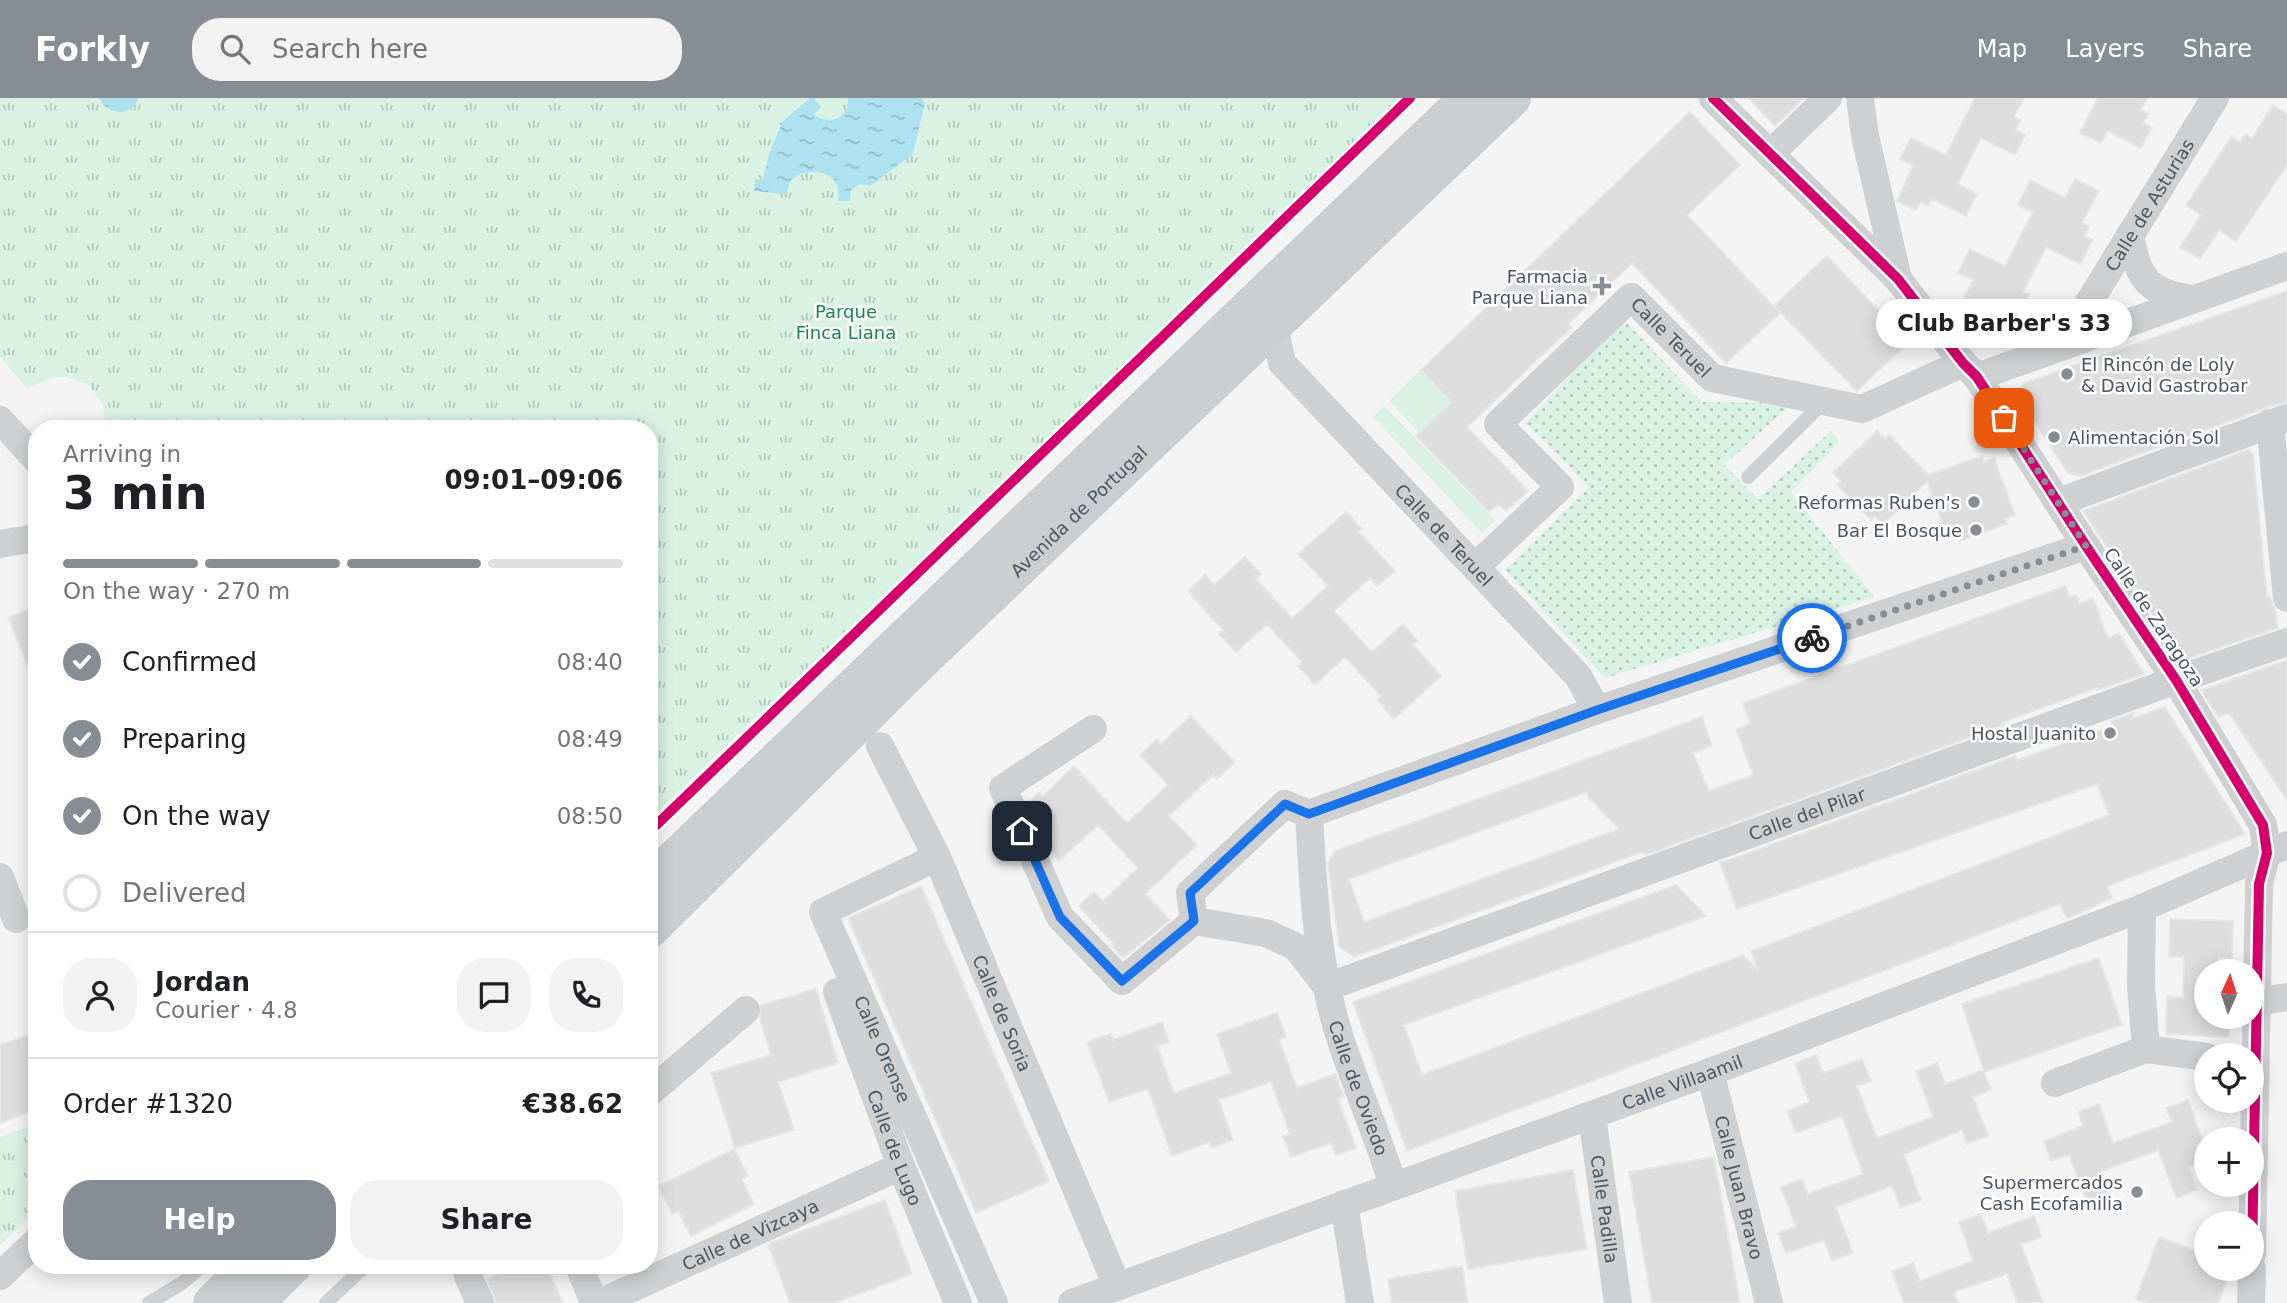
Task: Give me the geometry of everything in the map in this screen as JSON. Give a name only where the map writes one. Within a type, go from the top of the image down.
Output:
[{"type":"main road","name":"Avenida de Portugal","points":[[658,874],[1468,98]]},
{"type":"main road","name":"Avenida de Portugal","points":[[658,922],[862,734],[1237,360],[1512,98]]},
{"type":"main road","points":[[212,1303],[242,1274]]},
{"type":"main road","points":[[255,1303],[284,1274]]},
{"type":"street","name":"Calle de Zaragoza","points":[[1713,98],[1898,279],[1970,370],[2176,680],[2277,849]]},
{"type":"street","points":[[1770,154],[1828,98]]},
{"type":"street","name":"Calle de Zaragoza","points":[[1860,98],[1865,136],[1898,279]]},
{"type":"street","name":"Calle de Asturias","points":[[2062,346],[2215,98]]},
{"type":"street","points":[[2130,235],[2136,264],[2150,286],[2168,296],[2193,299]]},
{"type":"street","name":"Calle Teruel","points":[[1475,567],[1560,487],[1498,424],[1631,297],[1712,377],[1862,409],[1970,370],[2062,346],[2287,266]]},
{"type":"street","points":[[1237,360],[1282,363],[1274,325]]},
{"type":"street","name":"Calle de Teruel","points":[[1282,363],[1578,676],[1597,710]]},
{"type":"street","points":[[0,420],[28,450]]},
{"type":"street","points":[[2059,502],[2278,420],[2287,598]]},
{"type":"street","points":[[0,544],[28,539]]},
{"type":"street","points":[[1093,729],[1003,788],[1060,917],[1122,981],[1194,921],[1190,893],[1285,804],[1309,814],[1597,710],[2086,546]]},
{"type":"street","name":"Calle del Pilar","points":[[1327,987],[2287,642]]},
{"type":"street","name":"Calle de Soria","points":[[862,734],[937,857],[1117,1286]]},
{"type":"street","name":"Calle de Oviedo","points":[[1309,814],[1313,905],[1327,987],[1341,1040],[1393,1186]]},
{"type":"street","points":[[2258,959],[2259,884],[2277,849]]},
{"type":"street","name":"Calle Villaamil","points":[[1072,1303],[1710,1072],[2142,908],[2277,849]]},
{"type":"street","name":"Calle Orense","points":[[937,857],[823,912],[995,1303]]},
{"type":"street","points":[[0,877],[16,919]]},
{"type":"street","points":[[2142,908],[2141,985],[2146,1049]]},
{"type":"street","name":"Calle de Oviedo","points":[[1194,921],[1266,933],[1286,942],[1296,947],[1327,987]]},
{"type":"street","name":"Calle de Lugo","points":[[837,992],[901,1166],[958,1303]]},
{"type":"street","points":[[2264,1001],[2287,997]]},
{"type":"street","points":[[658,1085],[746,1010]]},
{"type":"street","points":[[2055,1083],[2146,1049],[2194,1055]]},
{"type":"street","name":"Calle Juan Bravo","points":[[1710,1072],[1769,1303]]},
{"type":"street","points":[[2253,1211],[2254,1113]]},
{"type":"street","name":"Calle Padilla","points":[[1592,1116],[1618,1303]]},
{"type":"street","name":"Calle de Vizcaya","points":[[596,1303],[901,1166]]},
{"type":"street","points":[[1345,1204],[1360,1303]]},
{"type":"street","points":[[0,1276],[28,1250]]},
{"type":"street","points":[[468,1274],[480,1303]]},
{"type":"street","points":[[583,1274],[596,1303]]},
{"type":"street","points":[[2251,1303],[2252,1281]]},
{"type":"lane","points":[[1748,477],[1825,401]]},
{"type":"lane","points":[[149,1303],[192,1274]]},
{"type":"lane","points":[[326,1303],[357,1274]]},
{"type":"green space","name":"Parque Finca Liana","points":[[0,98],[1402,98],[658,811],[658,420],[105,420],[103,405],[89,385],[66,377],[53,378],[27,388],[0,357]]},
{"type":"green space","points":[[1623,319],[1702,402],[1793,403],[1724,465],[1758,499],[1831,431],[1839,442],[1791,492],[1874,597],[1605,678],[1505,570],[1589,487],[1526,423]]},
{"type":"green space","points":[[1421,370],[1439,389],[1467,390],[1419,433],[1389,401]]},
{"type":"green space","points":[[1384,406],[1495,521],[1482,533],[1373,417]]},
{"type":"green space","points":[[28,1127],[28,1219],[0,1245],[0,1137]]},
{"type":"water","points":[[99,98],[139,98],[131,109],[119,112],[108,108]]},
{"type":"water","points":[[810,98],[814,98],[821,107],[814,115],[832,120],[842,116],[848,98],[921,98],[925,103],[913,154],[870,186],[860,184],[851,190],[850,201],[838,201],[838,189],[834,180],[816,172],[804,173],[794,178],[789,184],[787,194],[754,191],[755,179],[763,180],[770,151],[783,121]]},
{"type":"building","points":[[1749,98],[1804,98],[1775,126]]},
{"type":"building","points":[[1975,98],[2024,98],[2014,117],[2021,120],[2016,130],[2025,135],[2015,155],[1981,138],[1958,184],[1977,194],[1966,216],[1932,199],[1928,206],[1920,202],[1916,210],[1897,201],[1913,165],[1900,159],[1911,138],[1946,155]]},
{"type":"building","points":[[2098,98],[2147,98],[2141,110],[2148,114],[2143,123],[2152,128],[2141,148],[2108,131],[2101,143],[2080,133]]},
{"type":"building","points":[[2273,105],[2287,115],[2287,165],[2236,242],[2219,230],[2200,259],[2180,247],[2201,215],[2186,205],[2232,136],[2240,142],[2245,134],[2252,138]]},
{"type":"building","points":[[1690,112],[1740,165],[1687,215],[1780,313],[1726,363],[1632,263],[1568,324],[1571,328],[1467,427],[1528,491],[1506,511],[1499,504],[1489,512],[1416,436],[1451,402],[1421,370]]},
{"type":"building","points":[[2075,179],[2099,191],[2082,223],[2089,226],[2084,236],[2093,240],[2080,264],[2046,247],[2023,292],[2029,294],[2024,304],[2033,308],[2020,333],[1986,315],[1980,328],[1955,315],[1973,280],[1958,273],[1970,249],[2005,266],[2033,212],[2018,205],[2030,180],[2065,198]]},
{"type":"building","points":[[1827,256],[1909,342],[1857,391],[1774,306]]},
{"type":"building","points":[[2287,291],[2287,402],[2080,476],[2068,473],[2018,396],[2024,383]]},
{"type":"building","points":[[1877,431],[1885,439],[1889,435],[1928,475],[1982,456],[1984,462],[1994,458],[2015,515],[2005,519],[2007,524],[1960,541],[1958,535],[1948,539],[1927,482],[1883,524],[1875,516],[1871,520],[1837,485],[1841,481],[1833,473]]},
{"type":"building","points":[[2248,450],[2253,455],[2267,597],[2270,597],[2275,609],[2278,628],[2183,660],[2083,511]]},
{"type":"building","points":[[1346,512],[1362,529],[1359,532],[1395,571],[1377,586],[1370,578],[1334,611],[1372,652],[1403,624],[1418,641],[1413,645],[1441,676],[1394,719],[1377,700],[1381,696],[1345,657],[1315,685],[1298,666],[1302,662],[1267,624],[1236,652],[1219,634],[1223,630],[1188,591],[1205,575],[1214,585],[1245,557],[1261,574],[1256,579],[1292,618],[1328,586],[1298,554]]},
{"type":"building","points":[[2065,586],[2069,597],[2076,595],[2079,604],[2093,598],[2108,638],[2119,633],[2144,674],[2098,690],[2097,688],[2003,722],[2004,725],[1645,855],[1642,852],[1354,957],[1339,946],[1328,863],[1335,851],[1702,717],[1712,746],[1693,753],[1709,791],[1753,775],[1736,729],[1750,724],[1743,703]],"holes":[[[1587,792],[1588,797],[1619,829],[1364,922],[1349,879]]]},
{"type":"building","points":[[28,610],[28,666],[8,617]]},
{"type":"building","points":[[2287,660],[2287,800],[2229,713],[2218,717],[2201,690]]},
{"type":"building","points":[[2165,707],[2245,834],[2107,886],[2112,898],[2067,919],[2060,904],[1407,1151],[1353,1002],[1676,885],[1706,916],[1404,1025],[1422,1075],[1743,955],[1758,970],[1751,951],[2109,815],[2097,784],[1737,909],[1720,863],[2015,756],[2017,760],[2091,734],[2113,726],[2111,721],[2134,713],[2131,719]]},
{"type":"building","points":[[1191,716],[1235,762],[1217,779],[1213,775],[1169,816],[1197,845],[1145,894],[1170,920],[1123,958],[1112,946],[1114,944],[1079,906],[1094,892],[1103,901],[1138,868],[1098,825],[1059,861],[1046,845],[1053,839],[1035,820],[1028,803],[1039,792],[1043,796],[1074,766],[1127,823],[1168,785],[1140,755],[1157,739],[1161,744]]},
{"type":"building","points":[[921,886],[1049,1181],[976,1213],[848,918]]},
{"type":"building","points":[[2170,919],[2233,921],[2232,959],[2194,959],[2194,1029],[2229,1029],[2229,1037],[2166,1034],[2167,996],[2183,998],[2184,957],[2169,957]]},
{"type":"building","points":[[2099,958],[2122,1025],[1984,1072],[1962,1004]]},
{"type":"building","points":[[816,989],[838,1063],[778,1082],[794,1130],[735,1148],[711,1073],[771,1055],[760,1019],[761,1005]]},
{"type":"building","points":[[1277,1013],[1286,1037],[1279,1039],[1297,1088],[1335,1074],[1344,1097],[1338,1099],[1356,1148],[1336,1155],[1331,1143],[1291,1157],[1283,1136],[1290,1134],[1271,1082],[1219,1100],[1233,1140],[1212,1148],[1210,1142],[1172,1156],[1148,1089],[1109,1102],[1087,1042],[1111,1034],[1113,1040],[1162,1022],[1169,1042],[1157,1046],[1174,1093],[1231,1073],[1217,1034]]},
{"type":"building","points":[[28,1035],[28,1113],[0,1123],[0,1045]]},
{"type":"building","points":[[1816,1055],[1823,1073],[1862,1059],[1871,1081],[1857,1086],[1877,1138],[1933,1117],[1916,1071],[1937,1063],[1945,1084],[1983,1070],[1991,1090],[1973,1097],[1988,1136],[1967,1144],[1962,1130],[1904,1154],[1921,1200],[1900,1208],[1892,1186],[1836,1207],[1853,1253],[1832,1261],[1824,1240],[1786,1253],[1778,1233],[1796,1227],[1781,1187],[1802,1179],[1808,1194],[1863,1174],[1842,1116],[1796,1133],[1787,1111],[1809,1102],[1795,1063]]},
{"type":"building","points":[[2188,1100],[2198,1127],[2194,1127],[2194,1165],[2189,1167],[2194,1191],[2176,1198],[2158,1150],[2100,1172],[2108,1194],[2087,1202],[2069,1155],[2051,1161],[2044,1141],[2083,1126],[2078,1112],[2099,1104],[2113,1143],[2172,1122],[2166,1108]]},
{"type":"building","points":[[734,1149],[748,1176],[742,1180],[754,1204],[691,1236],[678,1211],[672,1214],[659,1186]]},
{"type":"building","points":[[1714,1157],[1740,1303],[1652,1303],[1629,1172]]},
{"type":"building","points":[[1573,1170],[1587,1249],[1468,1269],[1455,1191]]},
{"type":"building","points":[[885,1200],[912,1274],[834,1303],[790,1303],[768,1244]]},
{"type":"building","points":[[1981,1214],[1988,1233],[2034,1216],[2042,1237],[2021,1244],[2043,1303],[2017,1303],[2007,1274],[1954,1292],[1958,1303],[1904,1303],[1892,1271],[1913,1263],[1920,1281],[1973,1261],[1959,1222]]},
{"type":"building","points":[[2159,1237],[2194,1250],[2194,1281],[2226,1281],[2218,1303],[2148,1303],[2136,1299]]},
{"type":"building","points":[[1462,1266],[1468,1303],[1392,1303],[1388,1279]]},
{"type":"building","points":[[498,1274],[550,1274],[563,1303],[496,1303],[487,1279]]},
{"type":"cycle path","points":[[658,823],[1410,98]]},
{"type":"cycle path","points":[[1713,98],[1898,279],[1963,363],[1977,377],[2176,680],[2263,825],[2267,853],[2259,884],[2253,1211]]},
{"type":"way so far","points":[[1812,638],[2086,546],[2004,418]]},
{"type":"place","name":"Farmacia Parque Liana","points":[[1602,286]]},
{"type":"place","name":"El Rincón de Loly & David Gastrobar","points":[[2067,374]]},
{"type":"place","name":"Club Barber's 33","points":[[2004,418]]},
{"type":"place","name":"Alimentación Sol","points":[[2054,437]]},
{"type":"place","name":"Reformas Ruben's","points":[[1974,502]]},
{"type":"place","name":"Bar El Bosque","points":[[1976,530]]},
{"type":"place","name":"Hostal Juanito","points":[[2110,733]]},
{"type":"place","name":"Supermercados Cash Ecofamilia","points":[[2137,1192]]},
{"type":"route","points":[[1022,831],[1060,917],[1122,981],[1194,921],[1190,893],[1285,804],[1309,814],[1597,710],[1812,638]]}]
